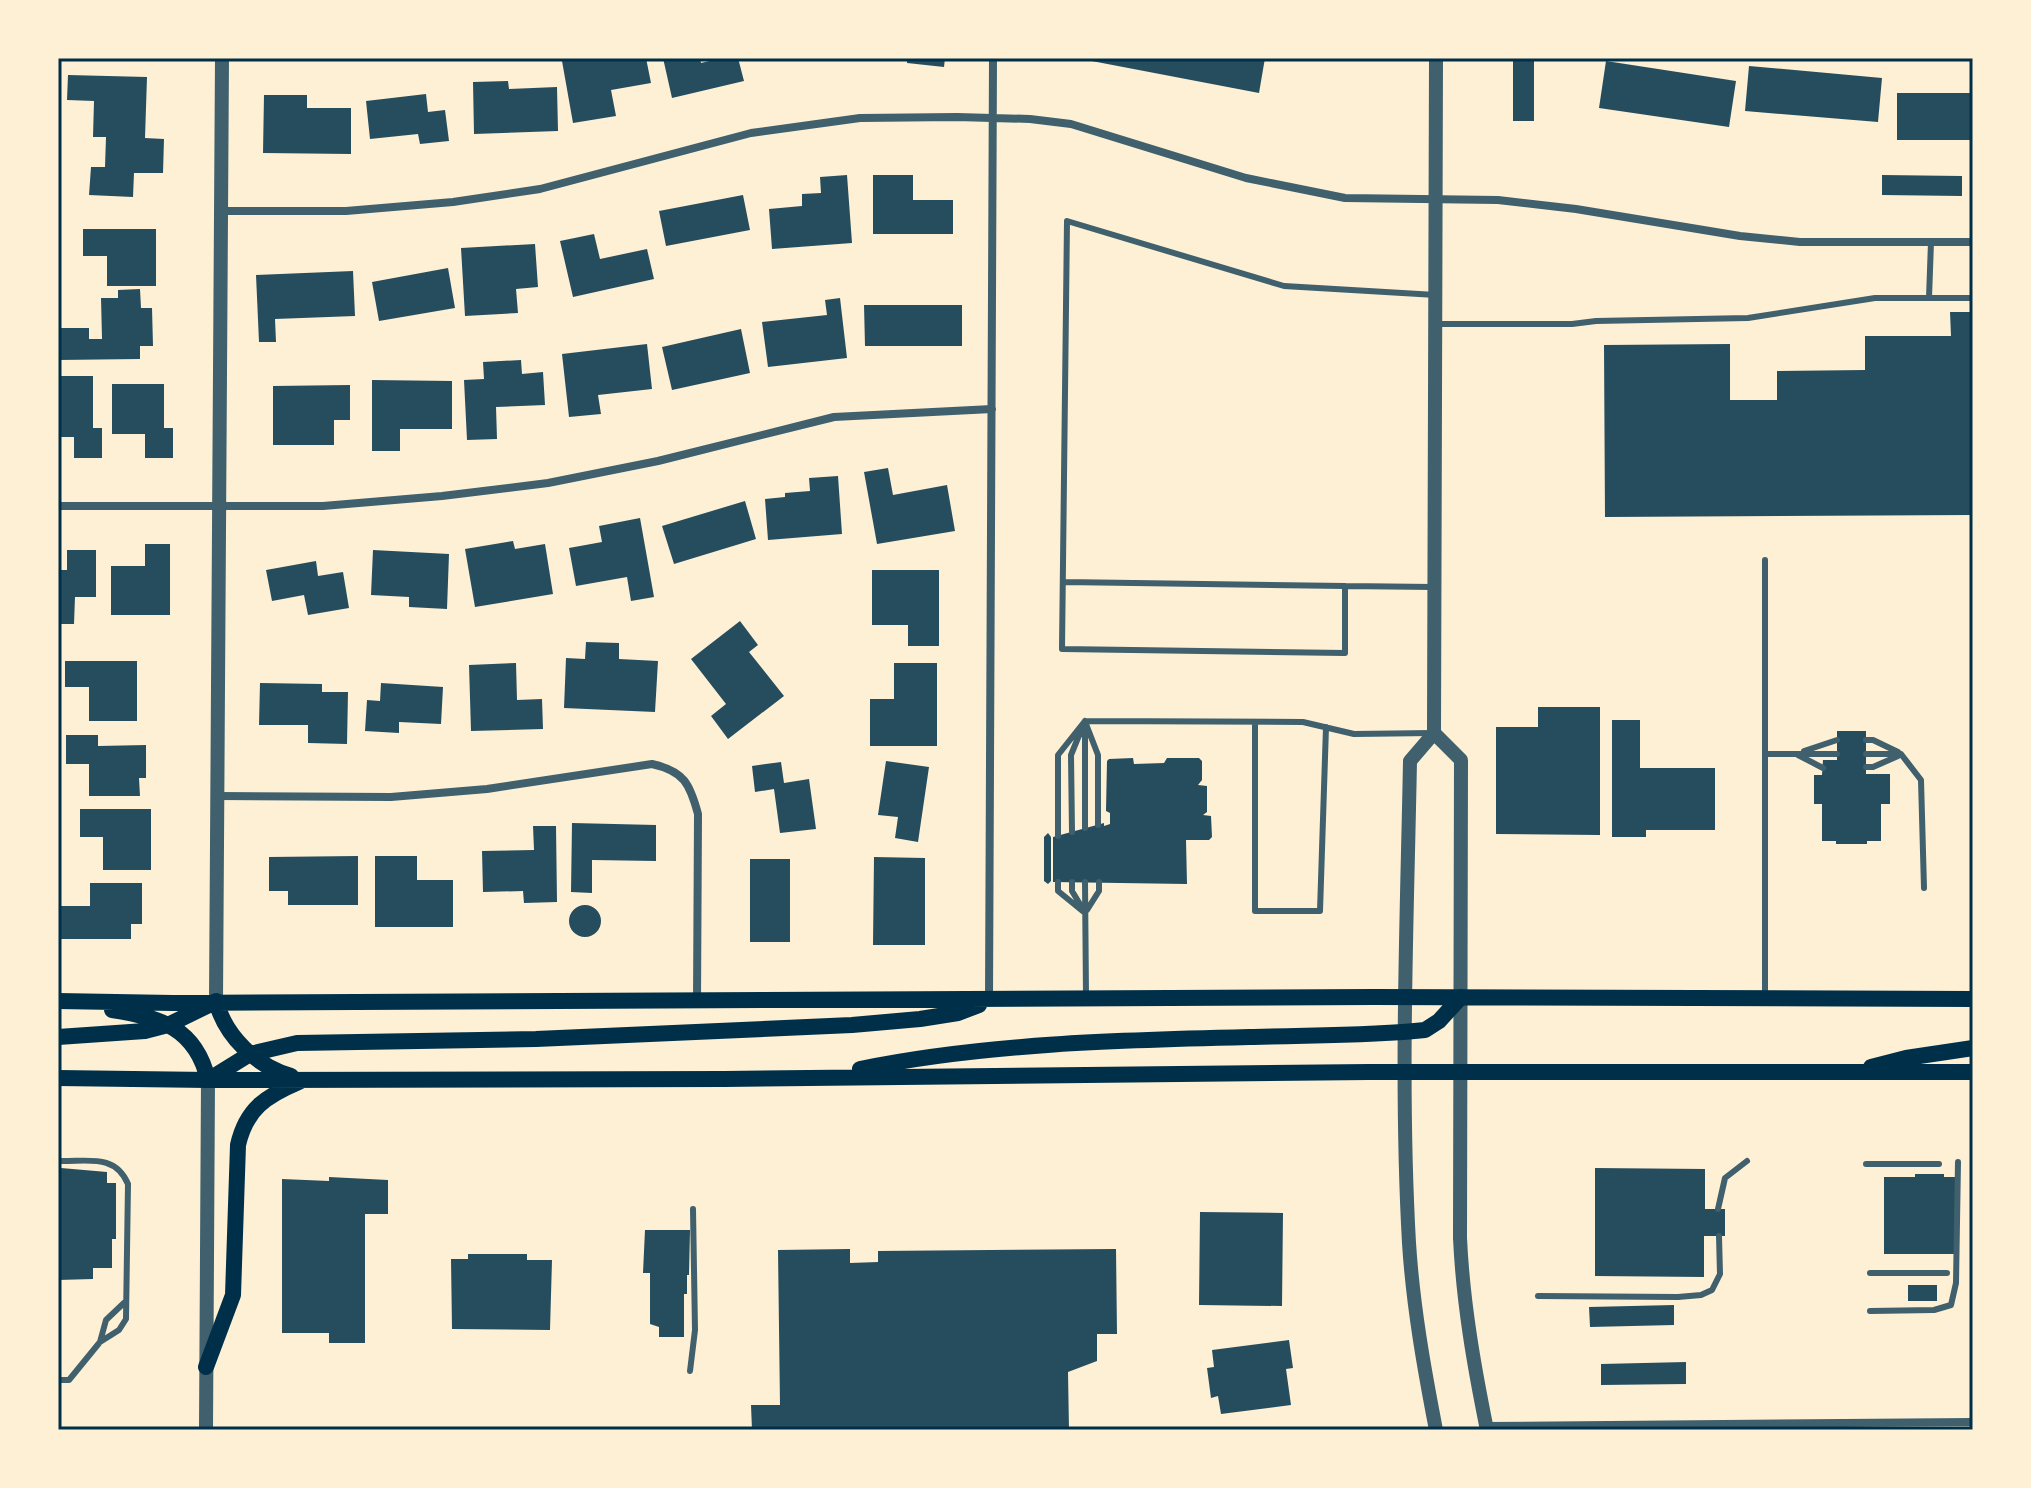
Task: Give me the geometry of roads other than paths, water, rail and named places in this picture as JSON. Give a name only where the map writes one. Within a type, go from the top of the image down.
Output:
[{"type":"main road","points":[[58,1001],[989,1001],[1405,997],[1973,999]]},
{"type":"main road","points":[[823,1077],[896,1062],[1103,1042],[1425,1030],[1439,1021],[1461,997]]},
{"type":"main road","points":[[58,1001],[120,1011],[184,1033],[204,1062],[208,1080]]},
{"type":"main road","points":[[58,1037],[133,1033],[168,1025],[216,1001]]},
{"type":"main road","points":[[216,1001],[221,1019],[250,1054],[280,1073],[304,1080]]},
{"type":"main road","points":[[208,1080],[250,1054],[276,1046],[323,1042],[536,1039],[852,1025],[958,1013],[989,1001]]},
{"type":"main road","points":[[1846,1073],[1906,1058],[1973,1048]]},
{"type":"main road","points":[[58,1078],[304,1080],[1973,1072]]},
{"type":"main road","points":[[206,1367],[233,1295],[238,1145],[242,1126],[251,1112],[264,1101],[304,1080]]},
{"type":"street","points":[[216,1001],[222,58]]},
{"type":"street","points":[[989,1001],[993,58]]},
{"type":"street","points":[[1436,58],[1434,733],[1410,761],[1404,1073],[1412,1273],[1436,1430]]},
{"type":"street","points":[[220,211],[346,211],[453,202],[540,189],[751,133],[860,118],[992,118],[1071,124],[1246,178],[1345,198],[1498,200],[1800,242],[1973,242]]},
{"type":"street","points":[[58,506],[323,506],[548,483],[658,461],[834,417],[992,409]]},
{"type":"street","points":[[1434,733],[1461,760],[1460,1238],[1463,1298],[1486,1428],[1937,1420],[1973,1422]]},
{"type":"street","points":[[217,796],[391,797],[487,789],[652,764],[669,767],[683,777],[693,795],[698,814],[697,1001]]},
{"type":"street","points":[[206,1430],[208,1080]]},
{"type":"lane","points":[[1345,586],[1345,653],[1062,649],[1067,221],[1284,286],[1436,295]]},
{"type":"lane","points":[[1929,298],[1931,242]]},
{"type":"lane","points":[[1436,324],[1572,324],[1748,318],[1875,298],[1973,298]]},
{"type":"lane","points":[[1765,560],[1765,998]]},
{"type":"lane","points":[[1064,582],[1435,587]]},
{"type":"lane","points":[[1085,721],[1303,722],[1354,734],[1434,733]]},
{"type":"lane","points":[[1085,721],[1098,755],[1098,825]]},
{"type":"lane","points":[[1085,721],[1085,828]]},
{"type":"lane","points":[[1072,832],[1071,755],[1085,721]]},
{"type":"lane","points":[[1058,836],[1058,755],[1085,721]]},
{"type":"lane","points":[[1255,722],[1255,911],[1320,911],[1326,727]]},
{"type":"lane","points":[[1797,754],[1837,740]]},
{"type":"lane","points":[[1866,740],[1873,740],[1901,754],[1921,780],[1924,888]]},
{"type":"lane","points":[[1765,754],[1837,754]]},
{"type":"lane","points":[[1797,754],[1823,768]]},
{"type":"lane","points":[[1866,754],[1901,754]]},
{"type":"lane","points":[[1866,767],[1873,767],[1901,754]]},
{"type":"lane","points":[[1058,882],[1058,891],[1085,913]]},
{"type":"lane","points":[[1072,882],[1072,891],[1085,913]]},
{"type":"lane","points":[[1085,882],[1086,1000]]},
{"type":"lane","points":[[1085,913],[1099,891],[1099,882]]},
{"type":"lane","points":[[58,1161],[112,1163],[122,1171],[128,1184],[126,1319],[119,1330],[100,1342],[69,1380],[58,1380]]},
{"type":"lane","points":[[1718,1209],[1725,1178],[1747,1161]]},
{"type":"lane","points":[[1870,1311],[1934,1310],[1951,1305],[1956,1283],[1958,1162]]},
{"type":"lane","points":[[1866,1164],[1939,1164]]},
{"type":"lane","points":[[690,1371],[695,1330],[693,1209]]},
{"type":"lane","points":[[1538,1296],[1701,1295],[1712,1290],[1720,1274],[1719,1236]]},
{"type":"lane","points":[[1870,1273],[1947,1273]]},
{"type":"lane","points":[[100,1342],[106,1320],[126,1301]]}]
